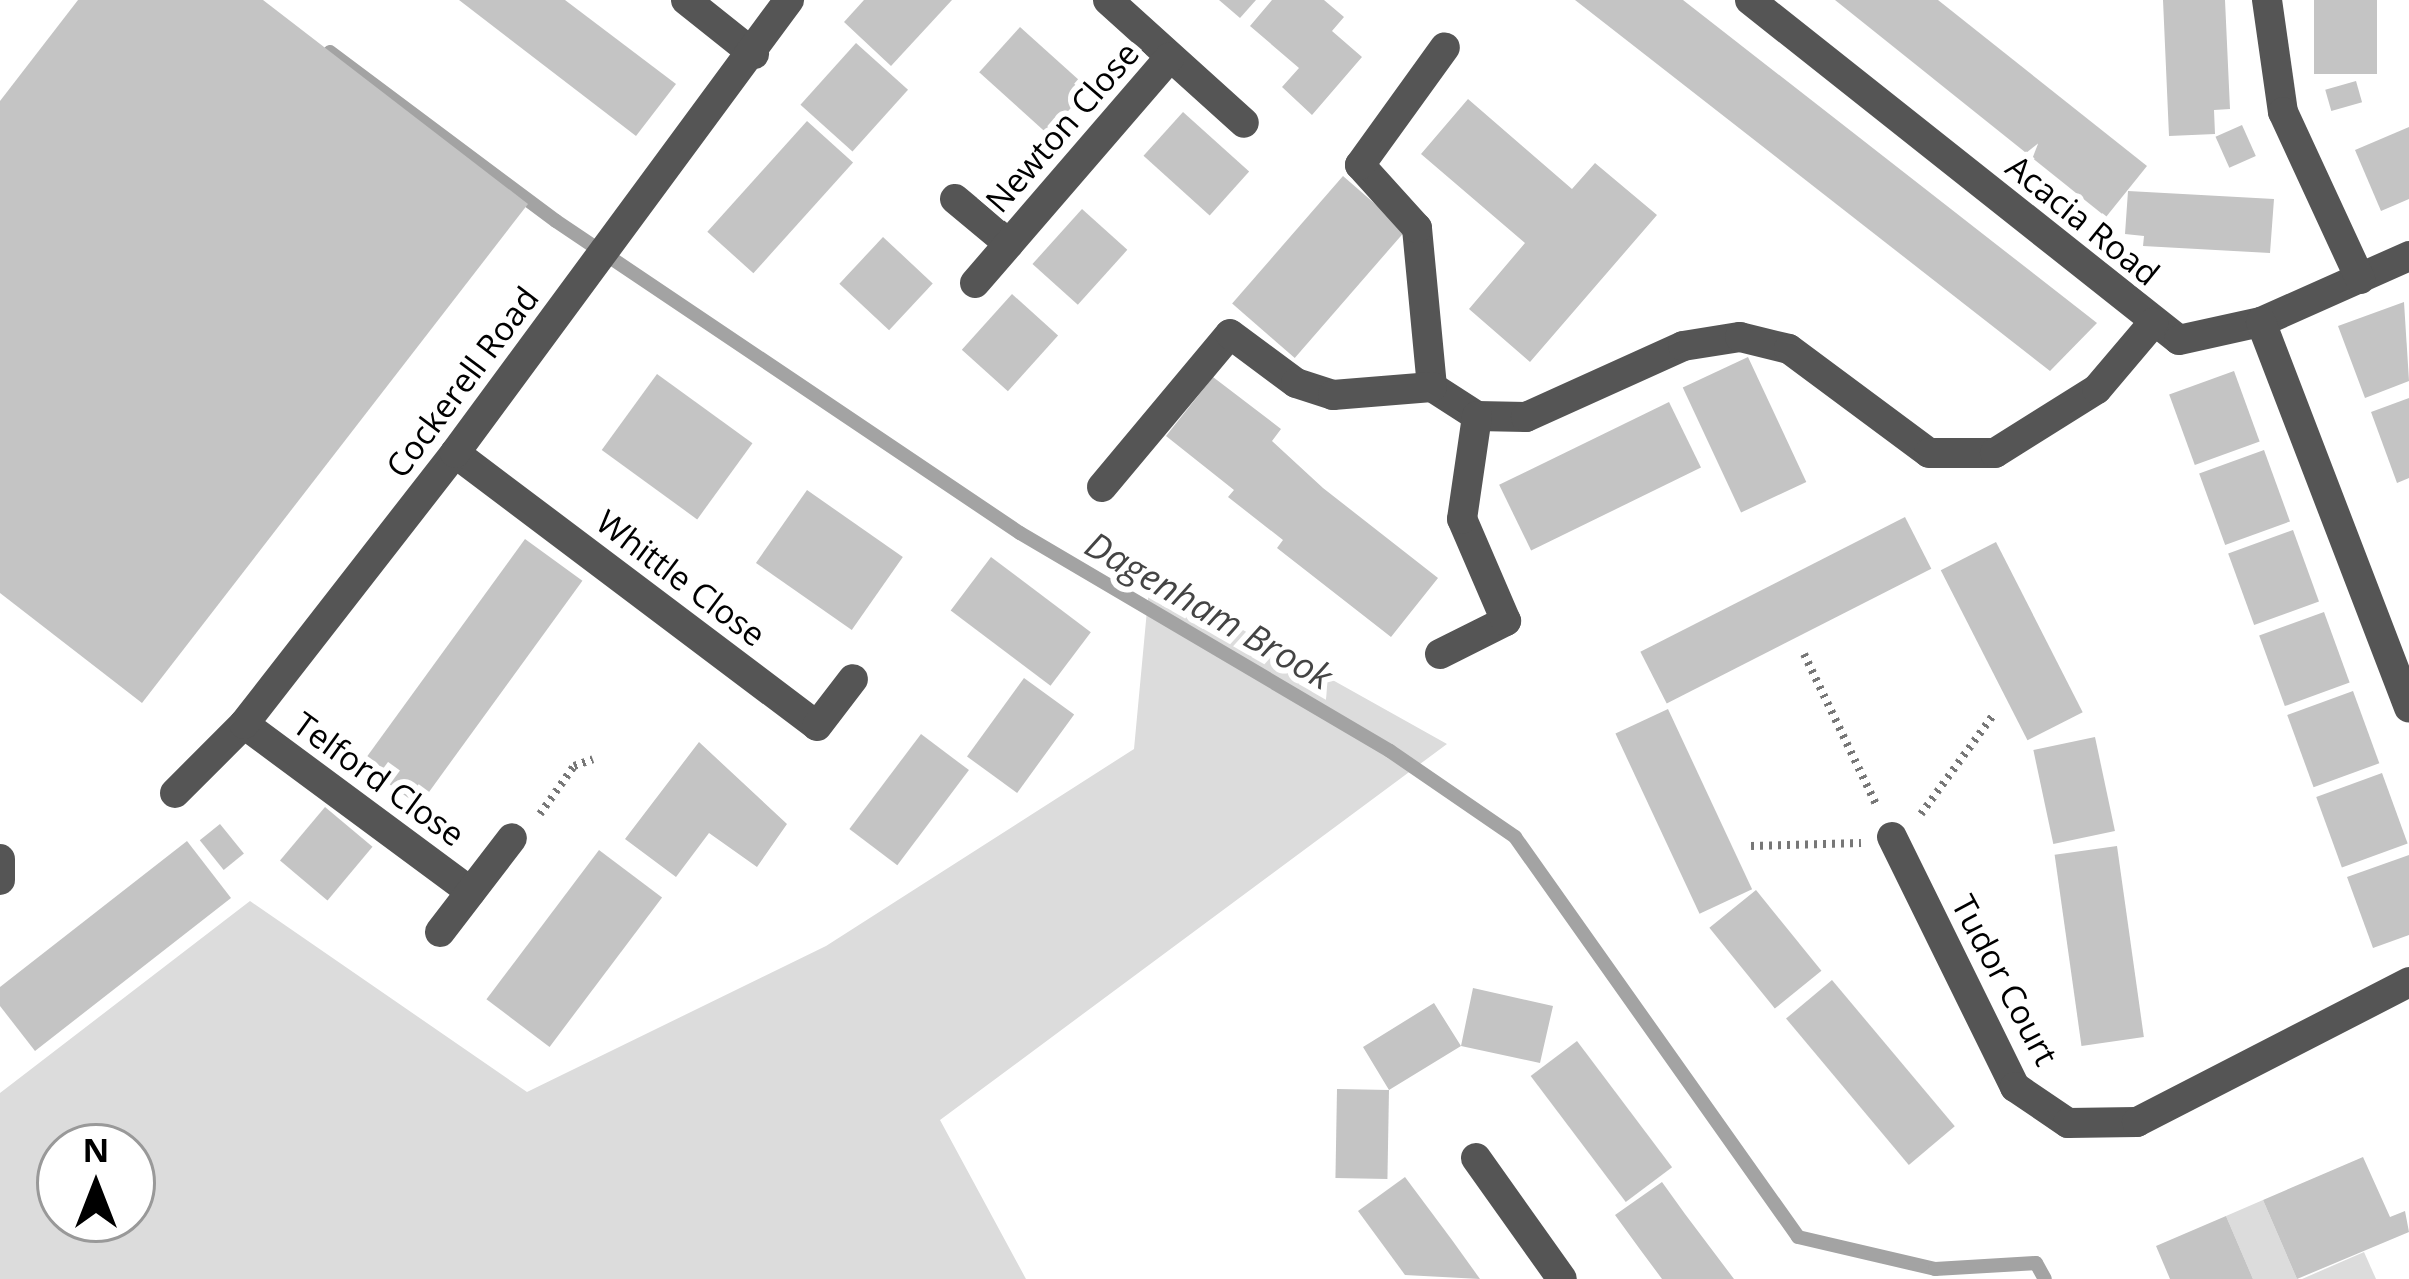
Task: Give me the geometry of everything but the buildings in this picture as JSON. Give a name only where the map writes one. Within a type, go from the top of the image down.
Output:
[{"type":"street","points":[[686,0],[754,53]]},
{"type":"street","name":"Cockerell Road","points":[[175,793],[244,724],[454,453],[789,0]]},
{"type":"street","points":[[1108,0],[1244,123]]},
{"type":"street","name":"Acacia Road","points":[[1750,0],[2179,340],[2207,340],[2261,322],[2409,256]]},
{"type":"street","points":[[2267,0],[2283,112],[2360,279]]},
{"type":"street","points":[[1432,387],[1418,228],[1360,165],[1445,47]]},
{"type":"street","name":"Newton Close","points":[[975,283],[1170,57]]},
{"type":"street","name":"Newton Close","points":[[955,199],[1009,244]]},
{"type":"street","points":[[2261,322],[2409,708]]},
{"type":"street","points":[[1102,487],[1230,334],[1296,383],[1333,394],[1432,387],[1477,416],[1526,417],[1683,346],[1740,338],[1790,349],[1929,453],[1994,453],[2097,389],[2153,323]]},
{"type":"street","points":[[1440,654],[1506,621],[1462,519],[1477,416]]},
{"type":"street","name":"Whittle Close","points":[[454,453],[817,726],[853,679]]},
{"type":"street","name":"Telford Close","points":[[244,724],[471,892]]},
{"type":"street","name":"Tudor Court","points":[[1892,837],[2015,1088],[2068,1123],[2137,1122],[2409,982]]},
{"type":"street","name":"Telford Close","points":[[440,932],[512,838]]},
{"type":"street","points":[[0,859],[0,880]]},
{"type":"street","points":[[1476,1158],[1562,1279]]},
{"type":"path","points":[[1804,654],[1892,837]]},
{"type":"path","points":[[1751,846],[1892,837],[1938,800],[1994,714]]},
{"type":"path","points":[[512,838],[593,759]]},
{"type":"shaded area","points":[[1150,578],[1447,744],[940,1120],[1026,1279],[0,1279],[0,1093],[250,901],[527,1092],[826,946],[1134,749]]},
{"type":"shaded area","points":[[2263,1200],[2297,1279],[2253,1279],[2226,1216]]},
{"type":"shaded area","points":[[2364,1252],[2376,1279],[2302,1279]]},
{"type":"waterway","name":"Dagenham Brook","points":[[330,52],[556,221],[1020,533],[1390,751],[1515,837],[1798,1237],[1935,1269],[2036,1263],[2045,1279]]}]
